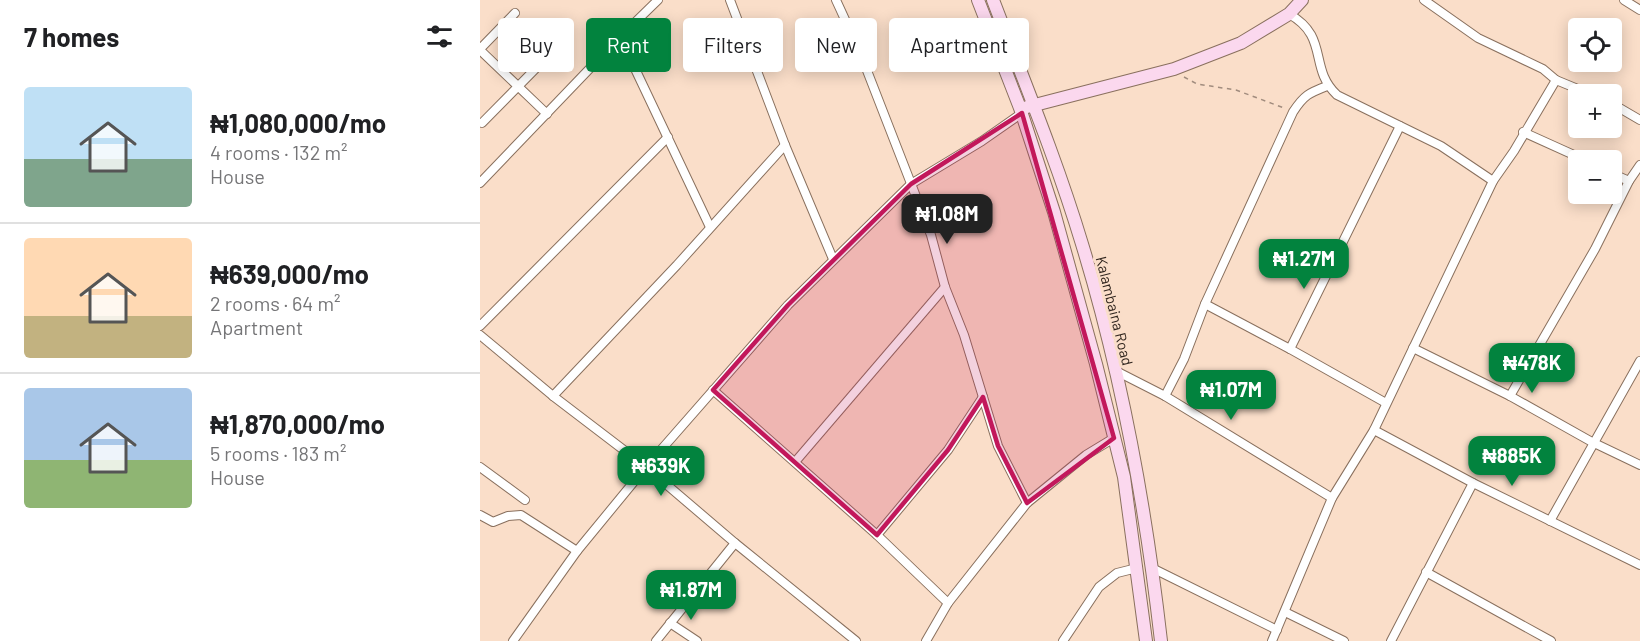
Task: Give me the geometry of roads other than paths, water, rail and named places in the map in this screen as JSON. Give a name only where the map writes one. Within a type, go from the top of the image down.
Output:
[{"type":"main road","name":"Kalambaina Road","points":[[978,0],[1021,110],[1054,212],[1114,438],[1124,477],[1146,641]]},
{"type":"main road","name":"Kalambaina Road","points":[[993,0],[1083,246],[1137,475],[1161,641]]},
{"type":"main road","points":[[1021,110],[1174,69],[1241,43],[1290,14],[1302,0]]},
{"type":"street","points":[[640,18],[658,0]]},
{"type":"street","points":[[730,0],[833,260]]},
{"type":"street","points":[[836,0],[859,50],[931,235],[945,287],[964,335],[998,446],[1027,503]]},
{"type":"street","points":[[1424,0],[1478,38],[1543,69],[1556,80],[1568,85]]},
{"type":"street","points":[[1624,0],[1640,10]]},
{"type":"street","points":[[514,13],[480,50],[547,114]]},
{"type":"street","points":[[1290,14],[1308,27],[1314,37],[1327,86],[1337,95],[1441,146],[1492,181]]},
{"type":"street","points":[[482,123],[533,72]]},
{"type":"street","points":[[480,183],[587,72]]},
{"type":"street","points":[[637,72],[710,227]]},
{"type":"street","points":[[1272,641],[1332,498],[1374,430],[1492,181],[1514,151],[1523,132],[1556,80]]},
{"type":"street","points":[[1165,396],[1184,359],[1205,304],[1293,112],[1302,98],[1327,86]]},
{"type":"street","points":[[1622,109],[1640,120]]},
{"type":"street","points":[[513,641],[578,551],[646,467],[789,305],[911,184],[982,141],[1021,110]]},
{"type":"street","points":[[1290,349],[1400,126]]},
{"type":"street","points":[[1523,132],[1568,152]]},
{"type":"street","points":[[480,326],[668,137]]},
{"type":"street","points":[[553,396],[786,145]]},
{"type":"street","points":[[1510,396],[1595,249],[1629,181],[1640,165]]},
{"type":"street","points":[[1622,178],[1629,181]]},
{"type":"street","points":[[795,462],[945,287]]},
{"type":"street","points":[[1205,304],[1386,403]]},
{"type":"street","points":[[480,335],[553,396],[646,467],[856,641]]},
{"type":"street","points":[[1413,348],[1640,465]]},
{"type":"street","points":[[1550,521],[1592,442],[1640,361]]},
{"type":"street","points":[[1114,370],[1165,396],[1332,498]]},
{"type":"street","points":[[713,390],[876,535],[948,603]]},
{"type":"street","points":[[876,535],[948,450],[983,397]]},
{"type":"street","points":[[1374,430],[1473,483],[1640,565]]},
{"type":"street","points":[[926,641],[948,603],[1027,503],[1086,455],[1114,438]]},
{"type":"street","points":[[480,467],[525,500]]},
{"type":"street","points":[[1391,641],[1473,483]]},
{"type":"street","points":[[480,515],[493,522],[508,516],[521,515],[578,551]]},
{"type":"street","points":[[656,641],[735,543]]},
{"type":"street","points":[[1063,641],[1099,587],[1117,573],[1137,568]]},
{"type":"street","points":[[1152,568],[1277,630]]},
{"type":"street","points":[[1426,572],[1551,641]]},
{"type":"street","points":[[1285,612],[1344,641]]},
{"type":"street","points":[[670,623],[697,641]]}]
